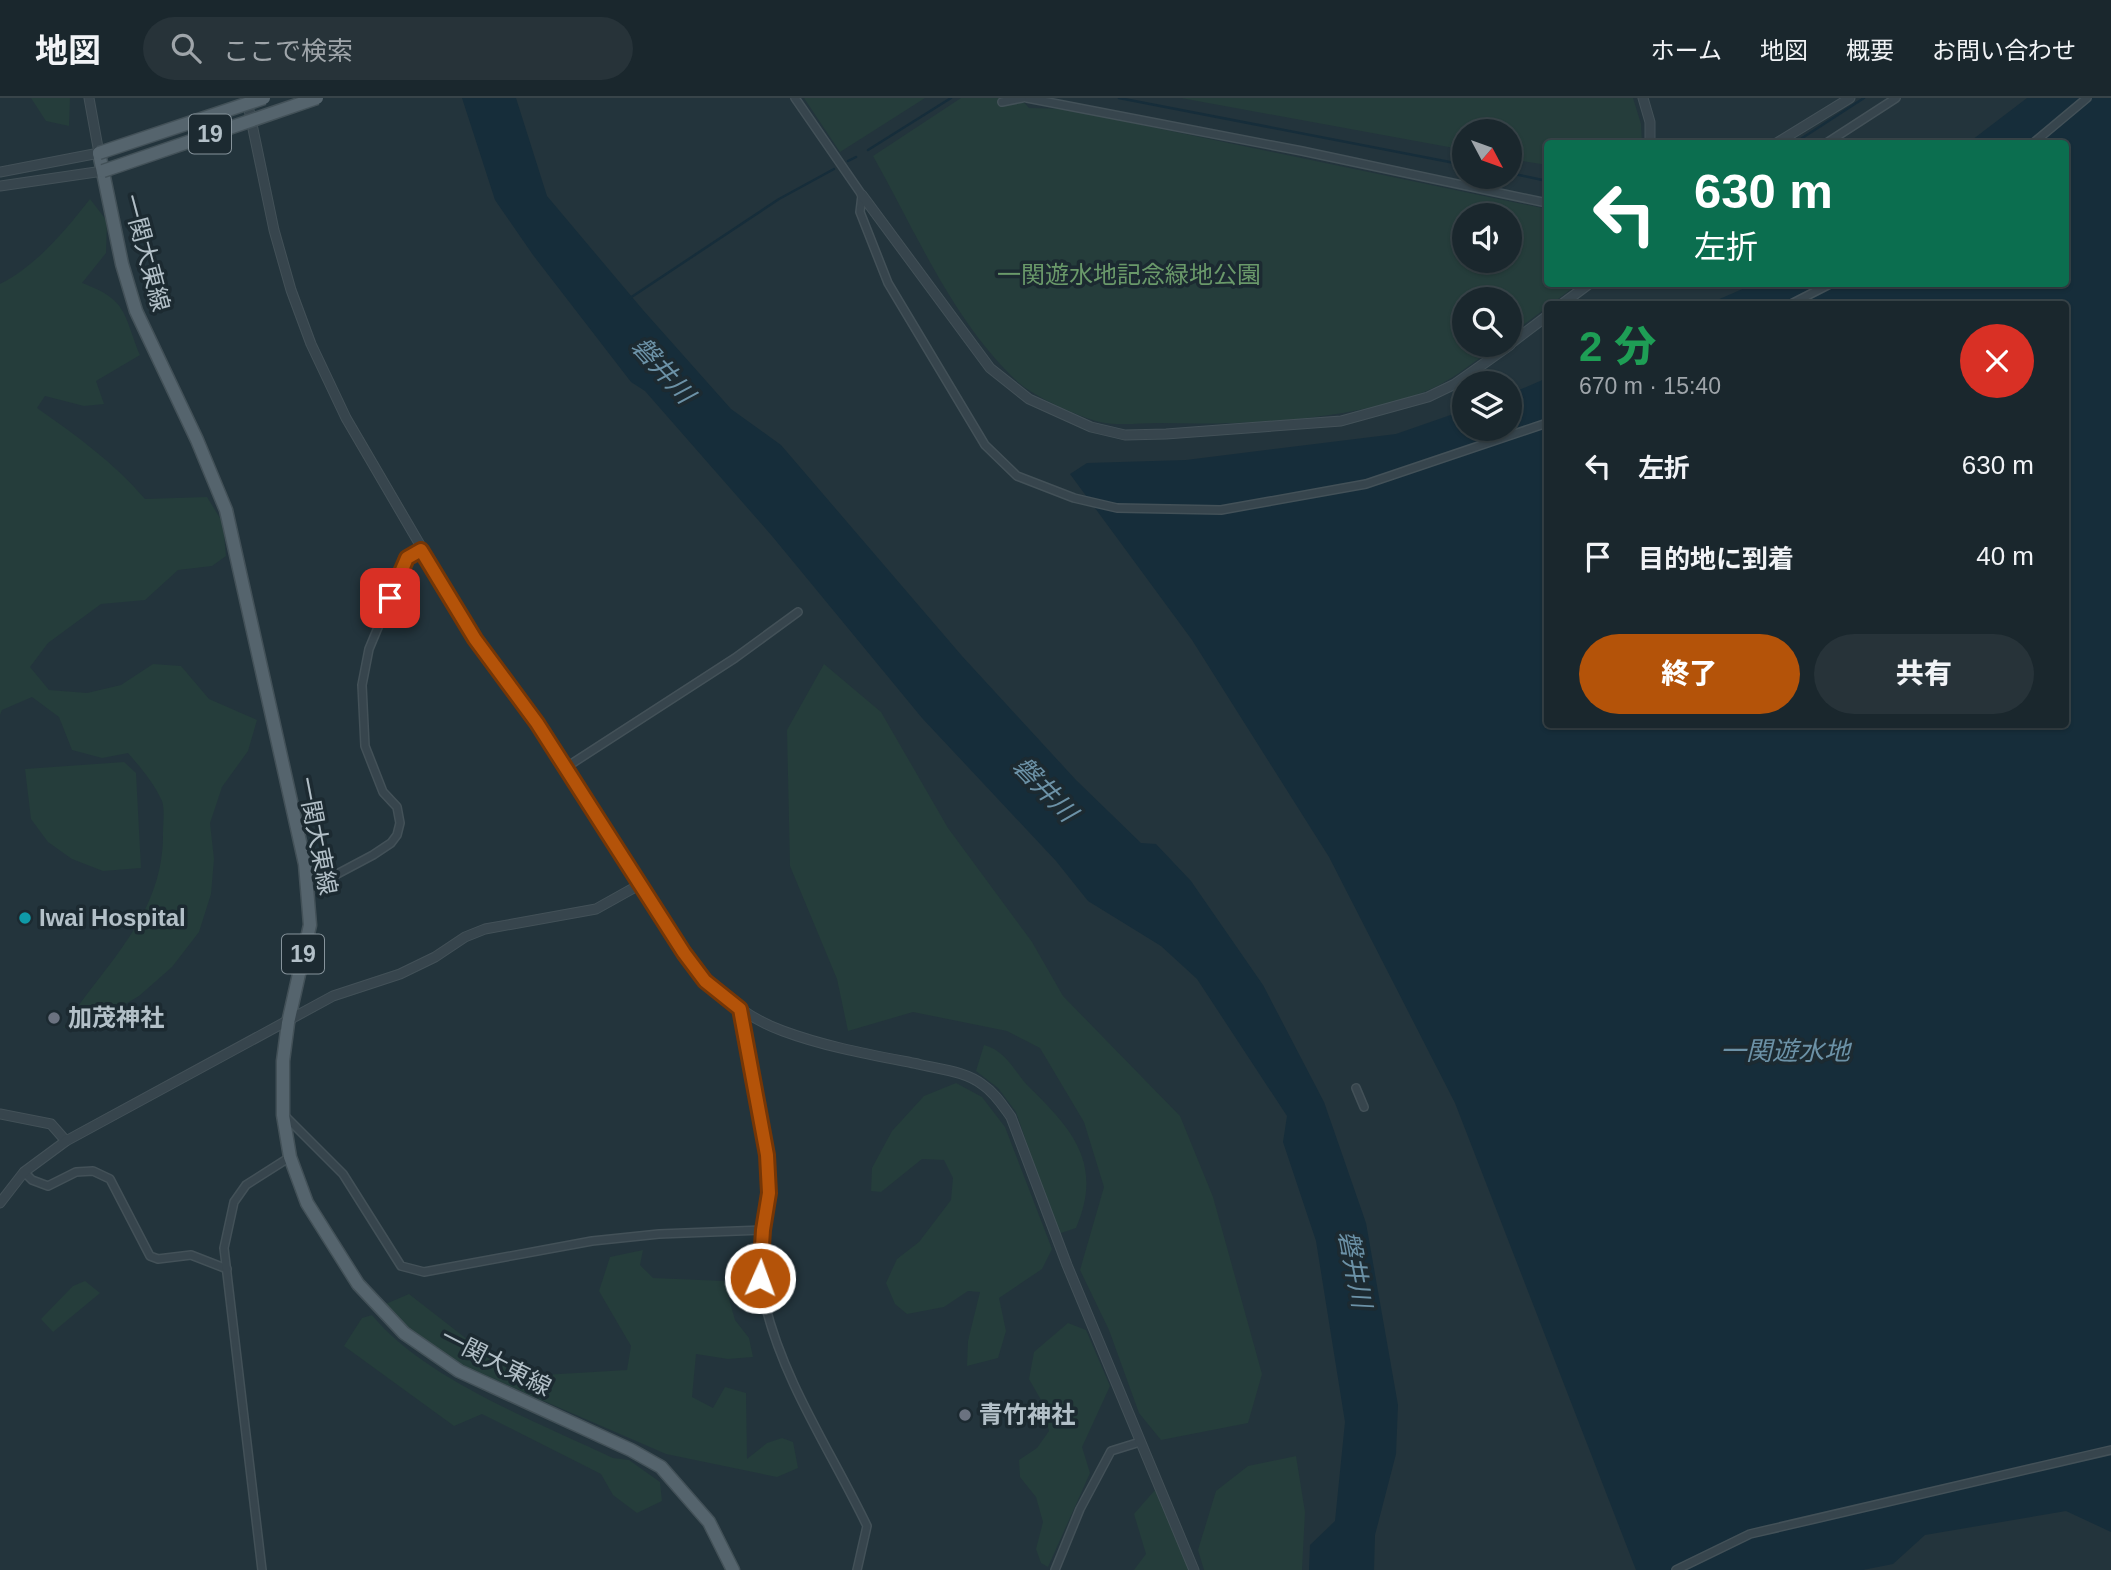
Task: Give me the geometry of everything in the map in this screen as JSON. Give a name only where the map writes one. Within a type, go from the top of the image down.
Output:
[{"type":"main road","name":"19","points":[[99,153],[264,98]]},
{"type":"main road","name":"一関大東線","points":[[103,171],[317,98]]},
{"type":"main road","name":"一関大東線","points":[[99,153],[136,310],[197,440],[226,510],[258,645],[309,889],[310,925],[288,1023],[283,1115],[290,1157],[307,1203],[358,1284],[404,1333],[459,1371],[631,1450],[661,1467],[709,1522],[733,1570]]},
{"type":"street","points":[[0,172],[99,153],[89,98]]},
{"type":"street","points":[[247,98],[274,230],[304,326],[346,418],[475,639],[537,723],[639,885],[705,981],[740,1009],[781,1030],[828,1045],[956,1073],[982,1084],[997,1098],[1011,1117],[1067,1265],[1194,1570]]},
{"type":"street","points":[[795,98],[862,195],[990,368],[1028,399],[1091,428],[1125,435],[1167,434],[1341,421],[1428,397],[1455,384],[1493,357]]},
{"type":"street","points":[[1002,103],[1025,98],[1316,153],[1544,202]]},
{"type":"street","points":[[1643,98],[1650,122],[1650,140]]},
{"type":"street","points":[[1782,140],[1850,98]]},
{"type":"street","points":[[1831,140],[1896,98]]},
{"type":"street","points":[[2037,140],[2087,98]]},
{"type":"street","points":[[0,186],[103,171]]},
{"type":"street","points":[[862,195],[860,212],[888,283],[985,445],[1017,476],[1074,498],[1117,508],[1221,510],[1366,484],[1544,424]]},
{"type":"street","points":[[1566,301],[1585,287]]},
{"type":"street","points":[[1797,301],[1824,287]]},
{"type":"street","points":[[1522,336],[1544,318]]},
{"type":"street","points":[[309,889],[373,855],[391,843],[397,835],[400,823],[397,807],[383,792],[365,746],[362,685],[369,649],[407,558],[421,550]]},
{"type":"street","points":[[565,768],[724,666],[798,612]]},
{"type":"street","points":[[0,1203],[24,1172],[66,1141],[288,1023],[333,996],[412,968],[465,937],[485,929],[596,909],[639,885]]},
{"type":"street","points":[[740,1009],[767,1155],[769,1193],[760,1278],[777,1343],[814,1425],[867,1526],[857,1570]]},
{"type":"street","points":[[1356,1088],[1364,1107]]},
{"type":"street","points":[[0,1114],[51,1124],[66,1141]]},
{"type":"street","points":[[283,1115],[343,1174],[401,1266],[424,1272],[592,1241],[659,1234],[763,1230]]},
{"type":"street","points":[[262,1570],[224,1248],[234,1202],[246,1185],[290,1157]]},
{"type":"street","points":[[24,1172],[32,1181],[48,1186],[76,1172],[93,1171],[110,1179],[150,1256],[158,1259],[191,1255],[227,1269]]},
{"type":"street","points":[[1055,1570],[1080,1509],[1111,1451],[1140,1442]]},
{"type":"street","points":[[1676,1570],[1750,1534],[2111,1450]]},
{"type":"green space","points":[[31,98],[70,98],[69,126],[46,121]]},
{"type":"green space","points":[[804,98],[925,98],[840,152]]},
{"type":"green space","name":"一関遊水地記念緑地公園","points":[[961,98],[1020,98],[1029,108],[1065,109],[1518,203],[1452,203],[1452,273],[1522,273],[1522,204],[1544,208],[1544,287],[1574,287],[1555,301],[1544,301],[1544,310],[1522,326],[1522,287],[1452,287],[1452,357],[1480,357],[1461,371],[1452,371],[1452,377],[1438,386],[1416,395],[1354,411],[1289,420],[1223,423],[1122,424],[1100,422],[1069,411],[1019,383],[974,332],[955,304],[873,156]]},
{"type":"green space","points":[[1181,98],[1633,98],[1641,124],[1642,140],[1544,140],[1544,165],[1522,161],[1522,119],[1452,119],[1452,148]]},
{"type":"green space","points":[[90,199],[107,221],[106,253],[82,283],[116,302],[126,318],[140,355],[96,381],[104,404],[84,406],[45,396],[37,408],[107,461],[145,499],[207,497],[223,523],[226,556],[212,566],[178,570],[145,600],[101,604],[48,643],[30,667],[49,690],[87,693],[121,685],[153,664],[181,666],[209,699],[257,720],[248,751],[222,787],[210,823],[214,859],[211,894],[199,932],[172,967],[139,996],[105,1016],[63,1028],[143,914],[154,889],[161,862],[164,817],[159,794],[128,753],[102,758],[72,750],[59,717],[32,697],[2,710],[0,715],[0,284],[38,257]]},
{"type":"green space","points":[[824,664],[881,712],[948,828],[1032,942],[1063,996],[1180,1116],[1213,1197],[1262,1374],[1248,1423],[1161,1440],[1139,1413],[1109,1330],[1080,1270],[1104,1187],[1084,1122],[1040,1048],[1007,1031],[913,1012],[848,1031],[837,979],[790,866],[787,730]]},
{"type":"green space","points":[[124,762],[136,773],[141,868],[103,871],[72,859],[48,842],[31,819],[25,769]]},
{"type":"green space","points":[[984,1045],[1004,1057],[1060,1119],[1080,1150],[1085,1167],[1086,1186],[1084,1206],[1076,1228],[1058,1234],[1016,1112],[998,1088],[976,1071]]},
{"type":"green space","points":[[956,1083],[982,1097],[1005,1127],[1052,1249],[1042,1269],[999,1298],[1006,1331],[998,1358],[967,1366],[968,1341],[980,1292],[968,1291],[944,1307],[907,1314],[895,1304],[886,1283],[897,1259],[919,1242],[951,1200],[953,1178],[944,1160],[922,1159],[881,1192],[871,1191],[872,1168],[892,1131],[924,1096]]},
{"type":"green space","points":[[643,1250],[640,1265],[653,1278],[724,1281],[735,1320],[749,1338],[753,1357],[728,1359],[696,1354],[692,1397],[713,1408],[725,1387],[746,1393],[747,1459],[767,1443],[782,1438],[793,1442],[798,1468],[777,1477],[666,1454],[435,1354],[381,1306],[409,1294],[495,1361],[543,1375],[627,1370],[631,1346],[599,1291],[610,1257]]},
{"type":"green space","points":[[85,1281],[100,1293],[53,1332],[41,1319],[73,1286]]},
{"type":"green space","points":[[372,1315],[394,1338],[451,1379],[517,1414],[613,1458],[629,1460],[660,1482],[662,1501],[637,1513],[613,1495],[601,1474],[482,1414],[454,1426],[344,1346],[362,1318]]},
{"type":"green space","points":[[1068,1323],[1086,1330],[1110,1386],[1082,1447],[1090,1473],[1048,1567],[1041,1563],[1036,1549],[1043,1522],[1036,1497],[1020,1477],[1019,1460],[1037,1448],[1049,1431],[1041,1400],[1029,1379],[1034,1352]]},
{"type":"green space","points":[[1296,1456],[1305,1512],[1302,1570],[1204,1570],[1198,1550],[1216,1491],[1248,1466]]},
{"type":"green space","points":[[1155,1490],[1188,1570],[1134,1570],[1146,1554],[1134,1514]]},
{"type":"water","name":"磐井川","points":[[462,98],[516,98],[547,196],[643,310],[731,409],[781,445],[962,656],[1076,780],[1141,843],[1156,844],[1191,881],[1263,985],[1324,1102],[1366,1223],[1398,1405],[1396,1454],[1375,1535],[1374,1570],[1309,1570],[1310,1545],[1335,1521],[1345,1422],[1316,1241],[1283,1142],[1287,1116],[1197,979],[1161,946],[1088,901],[1056,861],[922,718],[772,536],[645,391],[631,382],[533,255],[495,200]]},
{"type":"water","name":"一関遊水地","points":[[2027,98],[2111,98],[2111,1532],[2066,1511],[1925,1535],[1893,1564],[1863,1570],[1636,1570],[1455,1103],[1329,857],[1192,640],[1070,474],[1087,463],[1186,460],[1396,434],[1452,415],[1452,441],[1522,441],[1522,389],[1544,379],[1544,728],[2069,728],[2069,301],[1715,301],[1747,287],[2069,287],[2069,140],[1972,140]]},
{"type":"waterway","points":[[868,150],[951,98]]},
{"type":"waterway","points":[[1119,98],[1452,162]]},
{"type":"waterway","points":[[1799,140],[1864,98]]},
{"type":"waterway","points":[[848,161],[856,157]]},
{"type":"waterway","points":[[630,298],[779,199],[834,169]]},
{"type":"waterway","points":[[1522,176],[1544,180]]},
{"type":"place","name":"Iwai Hospital","points":[[25,918]]},
{"type":"place","name":"加茂神社","points":[[54,1018]]},
{"type":"place","name":"青竹神社","points":[[965,1415]]},
{"type":"route","points":[[390,598],[407,558],[421,550],[475,639],[537,723],[684,953],[705,981],[740,1009],[767,1155],[769,1193],[760,1278]]}]
